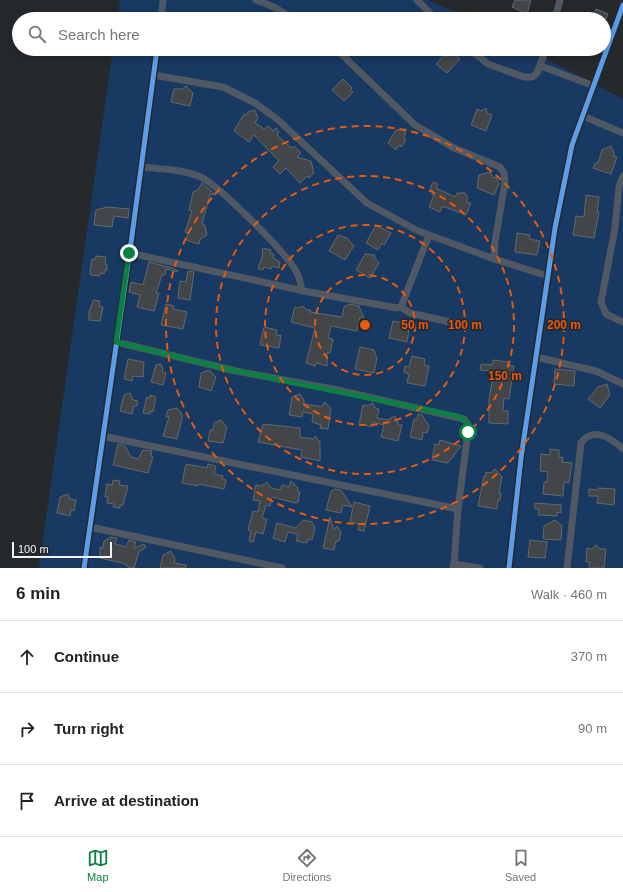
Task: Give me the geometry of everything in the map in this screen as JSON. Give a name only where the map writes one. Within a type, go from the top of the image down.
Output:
[{"type":"street","points":[[161,12],[163,0]]},
{"type":"street","points":[[256,0],[282,12]]},
{"type":"street","points":[[417,0],[429,12]]},
{"type":"street","points":[[557,12],[560,0]]},
{"type":"street","points":[[611,39],[623,5]]},
{"type":"street","points":[[84,568],[141,167],[155,56]]},
{"type":"street","points":[[343,56],[415,125],[454,148],[500,167],[504,173],[505,182],[495,242],[494,260]]},
{"type":"street","points":[[478,56],[488,64],[524,77],[532,77],[537,73],[544,56]]},
{"type":"street","points":[[509,568],[521,458],[555,228],[572,145],[605,56]]},
{"type":"street","points":[[541,66],[594,86]]},
{"type":"street","points":[[153,75],[223,87],[255,103],[277,119],[367,203],[416,230],[494,260],[548,276]]},
{"type":"street","points":[[583,116],[623,133]]},
{"type":"street","points":[[141,167],[186,173],[211,183],[233,203],[290,262],[297,274],[302,291]]},
{"type":"street","points":[[623,176],[619,186],[614,228],[601,302],[606,314],[623,322]]},
{"type":"street","points":[[614,228],[623,229]]},
{"type":"street","points":[[401,307],[429,235]]},
{"type":"street","points":[[129,253],[302,291],[397,308],[401,307],[410,313],[459,324]]},
{"type":"street","points":[[116,342],[236,371],[338,390],[464,419],[468,424],[468,432],[458,509],[454,566],[480,568]]},
{"type":"street","points":[[536,357],[596,371],[623,384]]},
{"type":"street","points":[[567,568],[581,443],[585,438],[596,434],[605,436],[614,441],[623,449]]},
{"type":"street","points":[[102,436],[458,509]]},
{"type":"street","points":[[90,527],[282,568]]},
{"type":"shaded area","points":[[120,0],[428,0],[456,12],[118,12]]},
{"type":"shaded area","points":[[112,56],[540,56],[623,99],[623,568],[39,568]]},
{"type":"building","points":[[515,0],[531,0],[528,12],[523,12],[512,7]]},
{"type":"building","points":[[596,9],[603,12],[595,12]]},
{"type":"building","points":[[443,56],[456,56],[460,59],[447,73],[436,64]]},
{"type":"building","points":[[343,79],[352,88],[350,90],[353,92],[344,101],[332,90]]},
{"type":"building","points":[[186,86],[193,93],[190,106],[171,102],[174,89],[182,89]]},
{"type":"building","points":[[486,108],[487,113],[492,115],[486,131],[471,125],[477,109],[481,111]]},
{"type":"building","points":[[255,110],[258,118],[255,123],[264,129],[268,126],[273,131],[276,128],[279,132],[277,134],[282,140],[292,148],[294,146],[301,153],[297,157],[311,161],[314,173],[309,178],[307,176],[300,183],[286,168],[280,174],[273,167],[279,161],[254,135],[249,142],[234,131],[244,114],[246,116],[248,112]]},
{"type":"building","points":[[406,129],[404,139],[406,140],[401,147],[399,145],[396,150],[388,143],[396,130]]},
{"type":"building","points":[[611,146],[614,153],[613,156],[617,157],[611,174],[593,168],[595,163],[598,163],[602,150]]},
{"type":"building","points":[[490,172],[493,178],[496,177],[499,184],[494,195],[477,188],[479,175]]},
{"type":"building","points":[[433,182],[438,184],[436,188],[455,197],[457,193],[465,193],[468,198],[466,202],[471,203],[466,215],[445,207],[442,207],[440,212],[429,207],[434,195],[432,194],[433,190],[430,189]]},
{"type":"building","points":[[202,183],[216,195],[210,194],[202,224],[205,225],[207,235],[200,239],[199,244],[186,240],[188,233],[185,232],[192,211],[189,210],[193,192],[198,190]]},
{"type":"building","points":[[586,195],[599,197],[597,212],[599,212],[594,238],[573,235],[576,216],[584,217]]},
{"type":"building","points":[[107,207],[129,209],[128,218],[114,216],[112,227],[94,225],[96,210]]},
{"type":"building","points":[[376,225],[391,233],[384,245],[382,243],[378,250],[366,243]]},
{"type":"building","points":[[517,233],[530,235],[529,239],[540,241],[537,255],[515,252]]},
{"type":"building","points":[[338,235],[347,238],[354,246],[345,260],[329,251]]},
{"type":"building","points":[[263,248],[271,250],[270,253],[274,254],[273,258],[280,262],[279,268],[272,266],[271,269],[264,267],[263,270],[258,269],[263,254]]},
{"type":"building","points":[[365,254],[375,255],[374,257],[379,263],[370,278],[356,270]]},
{"type":"building","points":[[96,256],[106,257],[105,264],[107,265],[107,270],[105,270],[104,274],[100,273],[100,276],[91,275],[90,272],[92,259],[95,260]]},
{"type":"building","points":[[149,262],[178,271],[166,269],[165,275],[162,275],[156,293],[159,293],[154,311],[137,307],[140,295],[129,292],[131,282],[143,285]]},
{"type":"building","points":[[188,271],[194,272],[190,300],[178,298],[180,281],[186,282]]},
{"type":"building","points":[[93,300],[100,301],[99,306],[103,307],[100,321],[89,320],[89,310]]},
{"type":"building","points":[[166,304],[174,306],[173,309],[187,312],[183,329],[161,325]]},
{"type":"building","points":[[349,304],[359,306],[364,318],[360,317],[357,331],[331,326],[328,338],[333,339],[330,353],[327,353],[327,366],[316,363],[315,366],[306,363],[315,328],[291,322],[295,307],[299,308],[303,306],[307,310],[311,310],[310,312],[342,317],[344,307]]},
{"type":"building","points":[[393,321],[410,324],[407,342],[389,338]]},
{"type":"building","points":[[264,327],[277,330],[276,335],[281,335],[279,348],[260,345]]},
{"type":"building","points":[[360,347],[374,350],[377,359],[374,373],[355,369]]},
{"type":"building","points":[[412,356],[425,359],[424,365],[429,366],[425,386],[407,383],[409,374],[404,372],[405,366],[409,367]]},
{"type":"building","points":[[128,359],[144,362],[143,377],[133,376],[132,381],[124,379]]},
{"type":"building","points":[[493,360],[508,362],[507,365],[514,366],[509,399],[504,398],[503,411],[508,411],[508,424],[489,423],[489,399],[493,377],[491,377],[492,371],[480,370],[481,364],[492,365]]},
{"type":"building","points":[[161,364],[163,369],[162,372],[166,373],[163,385],[151,382],[156,365]]},
{"type":"building","points":[[555,369],[575,371],[574,386],[554,384]]},
{"type":"building","points":[[209,370],[216,377],[211,391],[199,387],[201,373]]},
{"type":"building","points":[[607,384],[610,395],[600,408],[588,399],[598,387]]},
{"type":"building","points":[[130,393],[133,400],[138,401],[137,406],[134,406],[132,414],[120,411],[124,395]]},
{"type":"building","points":[[300,394],[304,400],[304,404],[323,406],[324,402],[331,408],[328,429],[320,428],[321,425],[312,422],[313,414],[303,412],[302,417],[289,415],[292,397]]},
{"type":"building","points":[[150,395],[156,397],[153,412],[150,411],[150,414],[143,413],[147,397],[150,398]]},
{"type":"building","points":[[373,403],[375,408],[379,409],[377,418],[387,420],[395,416],[399,425],[402,425],[398,441],[381,437],[384,425],[373,422],[372,427],[359,424],[363,405],[367,406]]},
{"type":"building","points":[[177,408],[182,414],[182,419],[177,439],[163,436],[169,417],[166,417],[168,410]]},
{"type":"building","points":[[418,414],[422,415],[429,426],[427,433],[423,432],[422,440],[410,437],[414,419],[417,419]]},
{"type":"building","points":[[221,420],[227,427],[223,443],[208,441],[210,430],[213,430],[214,423]]},
{"type":"building","points":[[263,424],[300,428],[300,437],[313,439],[316,436],[318,441],[320,441],[320,461],[301,457],[302,450],[258,442]]},
{"type":"building","points":[[440,440],[461,446],[448,463],[432,460],[435,444],[439,445]]},
{"type":"building","points":[[118,444],[125,446],[131,457],[138,459],[143,450],[152,451],[151,456],[153,457],[148,473],[113,465]]},
{"type":"building","points":[[550,449],[559,450],[559,457],[563,457],[562,462],[572,463],[569,483],[564,482],[563,496],[543,494],[544,482],[547,482],[548,472],[540,471],[541,454],[550,455]]},
{"type":"building","points":[[186,464],[207,468],[208,464],[216,466],[214,474],[223,476],[222,479],[226,480],[224,489],[198,484],[198,486],[182,483]]},
{"type":"building","points":[[495,469],[502,477],[499,493],[501,493],[500,500],[498,500],[497,509],[478,506],[484,476],[486,476],[486,472],[491,473]]},
{"type":"building","points":[[113,480],[120,481],[119,485],[128,486],[123,505],[120,505],[120,508],[113,507],[114,504],[107,503],[108,497],[105,497],[107,484],[112,485]]},
{"type":"building","points":[[291,481],[298,488],[297,491],[300,492],[298,502],[296,503],[272,497],[270,506],[266,505],[262,518],[267,519],[263,534],[256,532],[253,542],[249,541],[251,531],[248,530],[253,511],[258,512],[260,501],[253,500],[256,485],[261,486],[267,482],[271,488],[280,490],[282,485],[289,487]]},
{"type":"building","points":[[598,488],[615,489],[614,505],[597,503],[598,496],[589,496],[589,489],[598,490]]},
{"type":"building","points":[[335,489],[341,490],[352,507],[343,505],[341,513],[326,510],[331,491]]},
{"type":"building","points":[[68,494],[70,499],[76,500],[74,511],[71,510],[70,516],[57,513],[60,497]]},
{"type":"building","points":[[354,502],[370,506],[364,531],[358,530],[359,524],[350,522]]},
{"type":"building","points":[[535,503],[561,505],[561,513],[557,512],[557,516],[538,515],[539,509],[535,509]]},
{"type":"building","points":[[330,517],[334,530],[337,526],[341,532],[339,541],[336,541],[334,550],[323,548]]},
{"type":"building","points":[[303,520],[312,522],[315,528],[312,540],[308,539],[307,543],[296,541],[298,534],[288,532],[285,542],[273,538],[277,523],[296,528]]},
{"type":"building","points":[[555,520],[562,526],[561,540],[543,539],[544,526]]},
{"type":"building","points":[[111,537],[117,538],[115,544],[126,547],[129,540],[136,542],[134,548],[144,544],[146,547],[139,552],[134,568],[128,568],[128,566],[122,563],[100,558],[100,547],[103,548],[104,541]]},
{"type":"building","points":[[530,540],[547,542],[545,558],[528,557]]},
{"type":"building","points":[[596,545],[600,549],[606,549],[604,568],[589,568],[590,562],[586,562],[587,548],[592,549]]},
{"type":"building","points":[[171,551],[175,559],[174,563],[186,565],[186,568],[160,568],[163,555]]},
{"type":"cycle path","points":[[611,38],[623,5]]},
{"type":"cycle path","points":[[84,568],[131,243],[156,56]]},
{"type":"cycle path","points":[[509,568],[521,458],[555,228],[572,145],[604,56]]},
{"type":"route","points":[[129,253],[116,342],[236,371],[338,390],[457,416],[464,419],[468,424],[468,432]]}]
